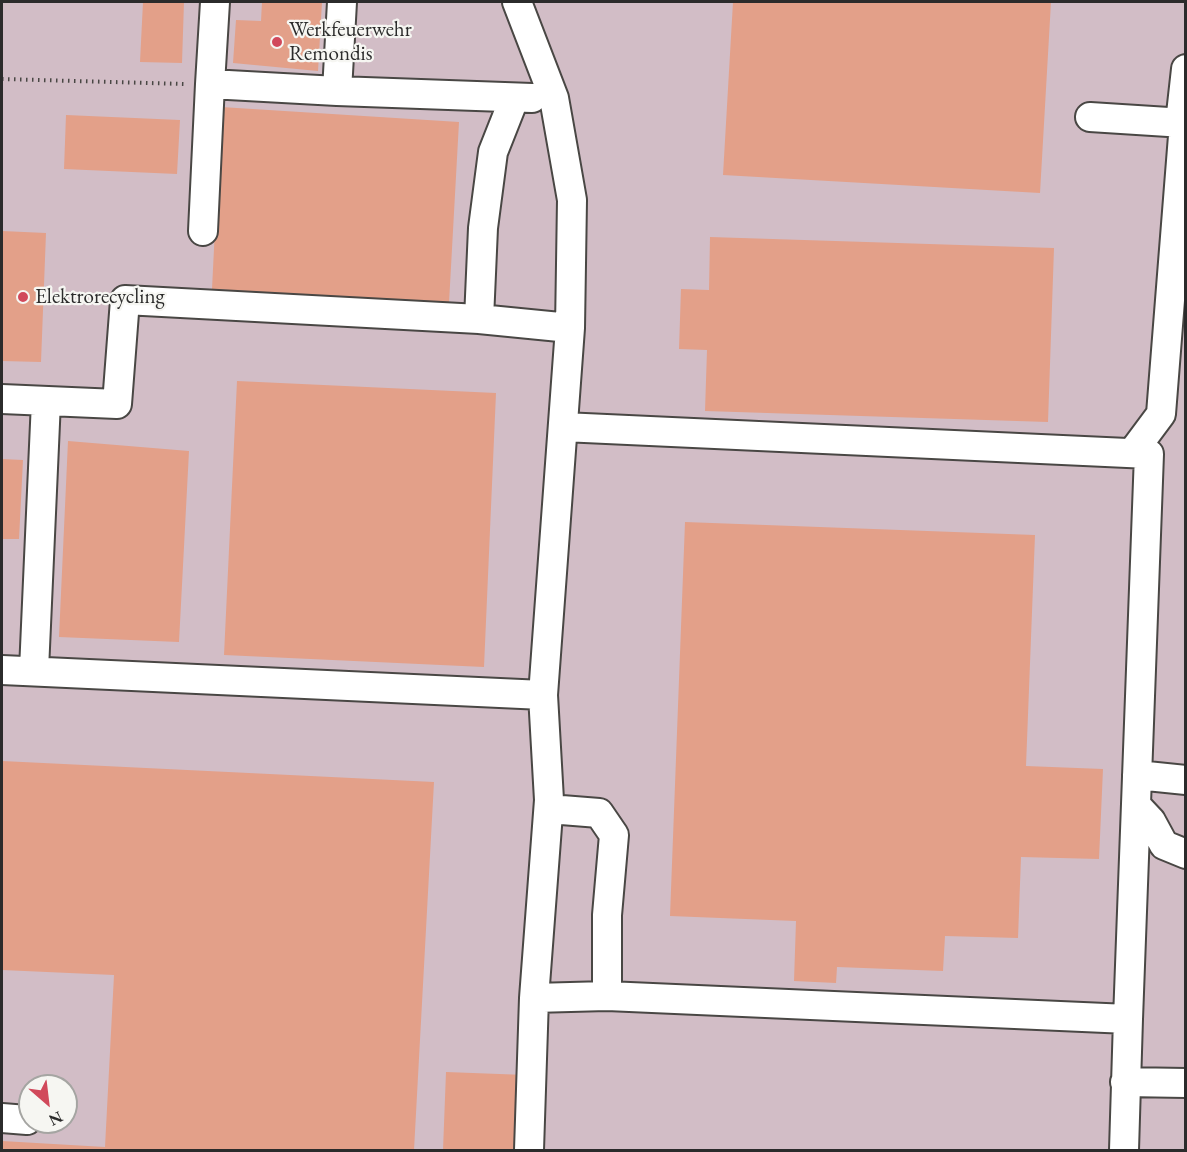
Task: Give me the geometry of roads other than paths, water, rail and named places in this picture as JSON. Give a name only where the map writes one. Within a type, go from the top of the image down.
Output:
[{"type":"lane","points":[[203,231],[215,2]]},
{"type":"lane","points":[[337,91],[342,2]]},
{"type":"lane","points":[[517,2],[554,98],[572,201],[570,328],[543,695],[549,808],[599,813],[614,835],[607,915],[607,996]]},
{"type":"lane","points":[[1180,123],[1185,77]]},
{"type":"lane","points":[[210,84],[514,99],[554,98]]},
{"type":"lane","points":[[479,319],[483,228],[493,152],[514,99]]},
{"type":"lane","points":[[1090,117],[1184,123],[1175,379],[1161,414],[1132,453]]},
{"type":"lane","points":[[2,399],[117,404],[125,300],[479,319],[570,328]]},
{"type":"lane","points":[[34,670],[46,401]]},
{"type":"lane","points":[[563,427],[1149,454],[1124,1150]]},
{"type":"lane","points":[[2,670],[543,695]]},
{"type":"lane","points":[[1137,776],[1185,780]]},
{"type":"lane","points":[[529,1150],[534,999],[549,800]]},
{"type":"lane","points":[[1136,805],[1151,820],[1164,845],[1185,854]]},
{"type":"lane","points":[[534,999],[607,996],[1128,1019]]},
{"type":"lane","points":[[1125,1082],[1185,1083]]},
{"type":"place","name":"Werkfeuerwehr Remondis","points":[[277,42]]},
{"type":"place","name":"Elektrorecycling","points":[[23,297]]}]
